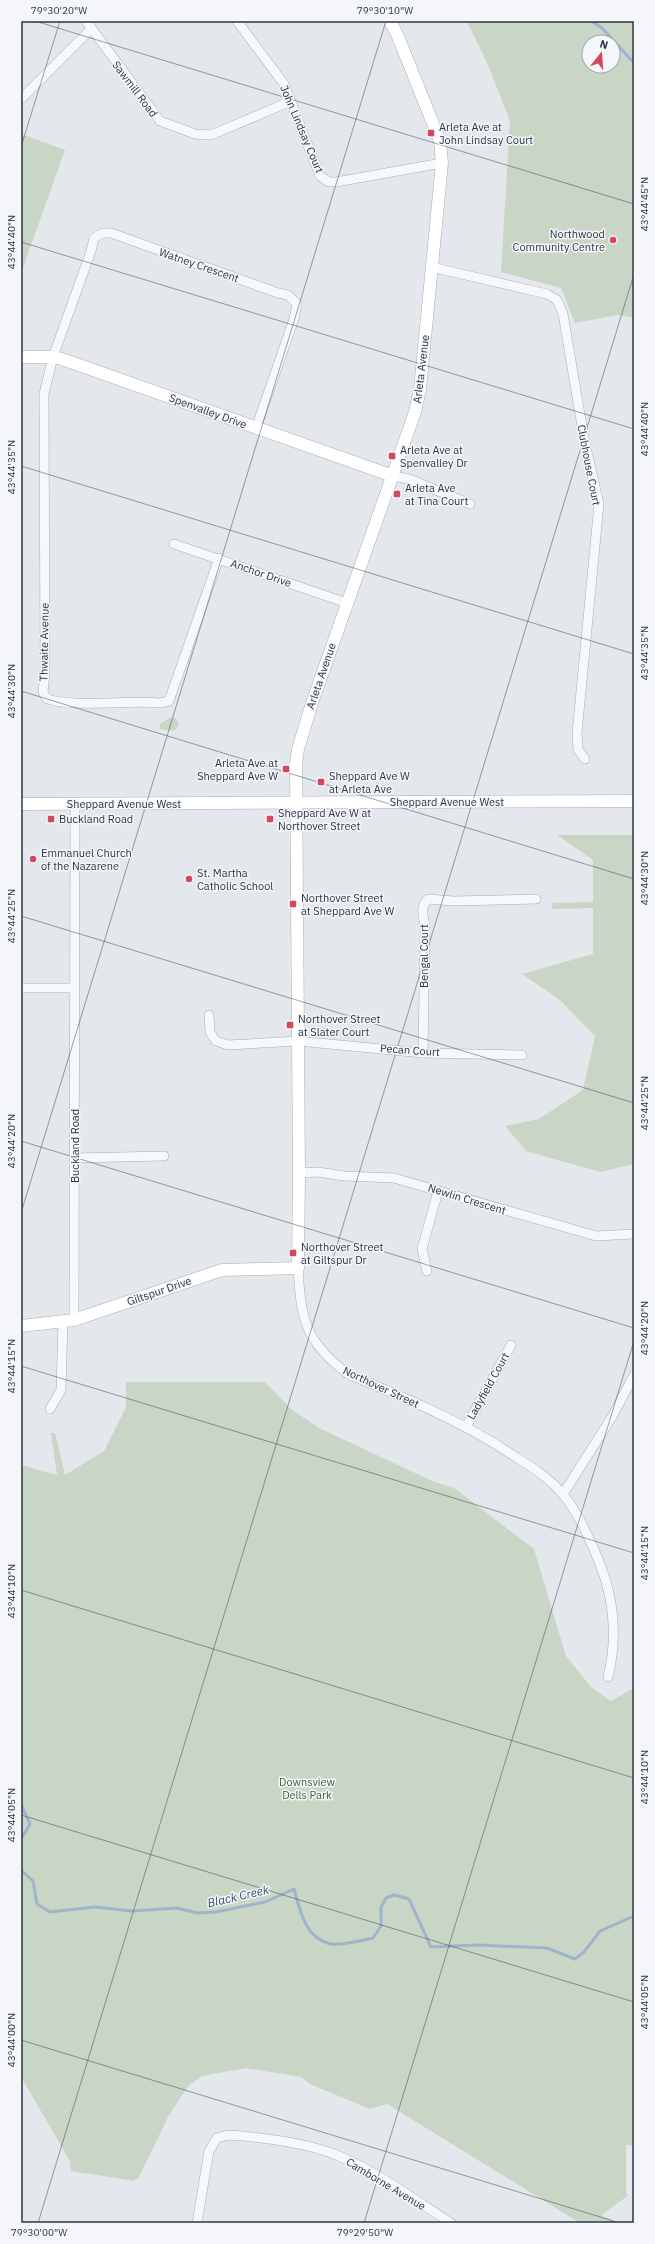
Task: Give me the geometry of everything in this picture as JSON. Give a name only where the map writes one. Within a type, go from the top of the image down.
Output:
[{"type":"street","name":"John Lindsay Court","points":[[237,21],[284,84],[289,102],[320,176],[329,182],[442,163]]},
{"type":"street","name":"Arleta Avenue","points":[[298,804],[296,764],[298,749],[312,703],[415,412],[420,389],[442,163],[440,141],[397,34],[390,21]]},
{"type":"street","name":"Sawmill Road","points":[[89,25],[160,121],[195,134],[211,135],[289,102]]},
{"type":"street","points":[[21,99],[89,25]]},
{"type":"street","name":"Watney Crescent","points":[[53,357],[91,251],[94,238],[102,233],[111,233],[270,290],[288,295],[296,304],[297,311],[256,428]]},
{"type":"street","name":"Clubhouse Court","points":[[432,267],[547,294],[557,300],[563,314],[584,438],[599,504],[577,733],[578,750],[585,759]]},
{"type":"street","name":"Spenvalley Drive","points":[[21,356],[53,357],[393,476]]},
{"type":"street","name":"Thwaite Avenue","points":[[53,357],[44,394],[45,673],[43,692],[46,698],[53,701],[76,702],[160,703],[169,701],[219,558]]},
{"type":"street","points":[[393,476],[409,479],[470,504]]},
{"type":"street","name":"Anchor Drive","points":[[174,544],[219,558],[347,603]]},
{"type":"street","name":"Sheppard Avenue West","points":[[21,804],[298,804],[634,801]]},
{"type":"street","name":"Buckland Road","points":[[50,1408],[61,1390],[69,1321],[76,1158],[75,804]]},
{"type":"street","name":"Northover Street","points":[[298,804],[298,1268],[300,1306],[303,1318],[310,1334],[329,1359],[348,1374],[466,1427],[489,1439],[546,1476],[562,1494],[588,1537],[607,1581],[614,1623],[614,1646],[608,1677]]},
{"type":"street","name":"Bengal Court","points":[[423,1052],[425,926],[422,908],[424,903],[428,899],[454,901],[536,899]]},
{"type":"street","points":[[21,988],[75,988]]},
{"type":"street","name":"Pecan Court","points":[[209,1015],[210,1032],[213,1037],[216,1041],[228,1045],[298,1041],[423,1052],[522,1055]]},
{"type":"street","points":[[76,1158],[164,1156]]},
{"type":"street","name":"Newlin Crescent","points":[[299,1173],[318,1172],[344,1176],[394,1178],[596,1236],[634,1234]]},
{"type":"street","points":[[427,1271],[422,1248],[438,1191]]},
{"type":"street","name":"Giltspur Drive","points":[[21,1326],[69,1321],[222,1270],[298,1268]]},
{"type":"street","name":"Ladyfield Court","points":[[466,1427],[511,1345]]},
{"type":"street","points":[[562,1494],[612,1417],[634,1376]]},
{"type":"street","name":"Camborne Avenue","points":[[197,2223],[209,2150],[217,2138],[228,2135],[300,2145],[337,2155],[362,2166],[451,2223]]},
{"type":"green space","points":[[467,21],[634,21],[634,318],[618,315],[575,323],[561,288],[501,272],[510,121],[488,65]]},
{"type":"green space","points":[[21,134],[65,150],[21,273]]},
{"type":"green space","points":[[169,718],[176,718],[179,724],[174,731],[160,729],[160,724]]},
{"type":"green space","points":[[557,835],[634,835],[634,1164],[600,1172],[526,1151],[505,1126],[539,1119],[583,1090],[595,1036],[560,1000],[522,974],[593,954],[593,908],[551,909],[553,903],[593,902],[593,860]]},
{"type":"green space","name":"Downsview Dells Park","points":[[126,1382],[265,1382],[291,1409],[319,1428],[432,1481],[454,1488],[534,1549],[566,1656],[591,1687],[611,1701],[634,1688],[634,2145],[626,2145],[626,2194],[629,2195],[601,2215],[618,2223],[580,2223],[387,2104],[370,2109],[310,2084],[301,2077],[246,2068],[202,2076],[189,2085],[169,2115],[138,2179],[135,2179],[135,2181],[71,2171],[70,2161],[21,2077],[21,1465],[57,1475],[51,1433],[55,1433],[65,1475],[104,1451],[126,1407]]},
{"type":"waterway","name":"Black Creek","points":[[591,21],[602,28],[634,63]]},
{"type":"waterway","name":"Black Creek","points":[[21,1804],[30,1824],[21,1839]]},
{"type":"waterway","name":"Black Creek","points":[[21,1870],[33,1881],[37,1904],[50,1912],[95,1907],[132,1911],[177,1908],[197,1913],[216,1912],[265,1902],[294,1889],[301,1914],[309,1930],[322,1941],[331,1944],[340,1944],[373,1938],[381,1926],[381,1907],[386,1898],[394,1895],[409,1899],[431,1947],[478,1945],[547,1948],[575,1959],[584,1952],[600,1931],[634,1916]]},
{"type":"place","name":"Arleta Ave at John Lindsay Court","points":[[431,133]]},
{"type":"place","name":"Northwood Community Centre","points":[[613,240]]},
{"type":"place","name":"Arleta Ave at Spenvalley Dr","points":[[392,456]]},
{"type":"place","name":"Arleta Ave at Tina Court","points":[[397,494]]},
{"type":"place","name":"Arleta Ave at Sheppard Ave W","points":[[286,769]]},
{"type":"place","name":"Sheppard Ave W at Arleta Ave","points":[[321,782]]},
{"type":"place","name":"Buckland Road","points":[[51,819]]},
{"type":"place","name":"Sheppard Ave W at Northover Street","points":[[270,819]]},
{"type":"place","name":"Emmanuel Church of the Nazarene","points":[[33,859]]},
{"type":"place","name":"St. Martha Catholic School","points":[[189,879]]},
{"type":"place","name":"Northover Street at Sheppard Ave W","points":[[293,904]]},
{"type":"place","name":"Northover Street at Slater Court","points":[[290,1025]]},
{"type":"place","name":"Northover Street at Giltspur Dr","points":[[293,1253]]}]
